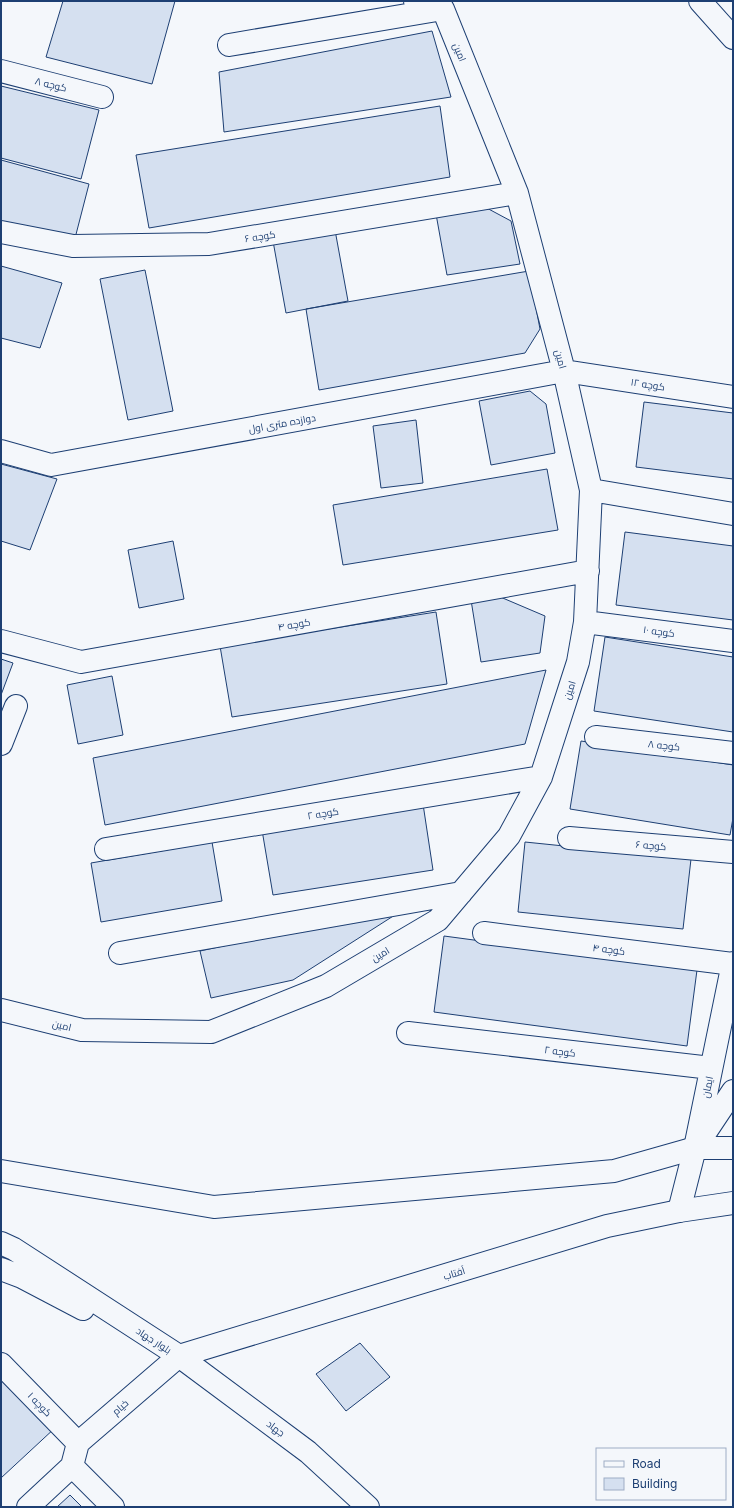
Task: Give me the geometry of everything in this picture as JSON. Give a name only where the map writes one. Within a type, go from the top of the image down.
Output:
[{"type":"street","points":[[416,1],[442,9]]},
{"type":"street","points":[[700,1],[733,38]]},
{"type":"street","points":[[229,45],[442,9]]},
{"type":"street","name":"امین","points":[[1,1010],[82,1030],[211,1032],[326,986],[438,920],[509,836],[541,777],[578,662],[585,622],[591,490],[564,371],[517,193],[442,9]]},
{"type":"street","name":"کوچه ۸","points":[[1,71],[102,97]]},
{"type":"street","name":"کوچه ۶","points":[[1,232],[73,246],[209,244],[517,193]]},
{"type":"street","name":"کوچه ۱۲","points":[[564,371],[733,397]]},
{"type":"street","name":"دوازده متری اول","points":[[1,451],[51,465],[564,371]]},
{"type":"street","points":[[591,490],[733,514]]},
{"type":"street","name":"کوچه ۴","points":[[1,641],[81,662],[588,571]]},
{"type":"street","name":"کوچه ۱۰","points":[[585,622],[733,641]]},
{"type":"street","points":[[1,744],[16,706]]},
{"type":"street","name":"کوچه ۸","points":[[596,737],[733,752]]},
{"type":"street","name":"کوچه ۲","points":[[106,849],[541,777]]},
{"type":"street","name":"کوچه ۶","points":[[569,838],[733,852]]},
{"type":"street","points":[[120,953],[461,893]]},
{"type":"street","name":"کوچه ۴","points":[[484,933],[733,964]]},
{"type":"street","name":"ایمان","points":[[680,1211],[695,1148],[733,964]]},
{"type":"street","name":"کوچه ۲","points":[[408,1033],[711,1068]]},
{"type":"street","points":[[695,1148],[733,1091]]},
{"type":"street","points":[[1,1171],[214,1207],[614,1172],[695,1148],[733,1148]]},
{"type":"street","name":"آفتاب","points":[[179,1356],[607,1226],[680,1211],[733,1203]]},
{"type":"street","name":"بلوار جهاد","points":[[1,1243],[14,1249],[179,1356]]},
{"type":"street","name":"بلوار جهاد","points":[[1,1269],[22,1277],[179,1356]]},
{"type":"street","name":"خیام","points":[[78,1443],[179,1356]]},
{"type":"street","name":"جهاد","points":[[179,1356],[308,1452],[368,1507]]},
{"type":"street","name":"کوچه ۱","points":[[1,1364],[78,1443]]},
{"type":"street","points":[[28,1507],[72,1466],[78,1443]]},
{"type":"street","points":[[72,1466],[113,1507]]},
{"type":"building","points":[[63,1],[175,1],[152,84],[46,57]]},
{"type":"building","points":[[432,31],[451,97],[224,132],[219,72]]},
{"type":"building","points":[[1,86],[99,110],[81,179],[1,158]]},
{"type":"building","points":[[440,106],[450,177],[149,228],[136,155]]},
{"type":"building","points":[[1,160],[89,184],[73,246],[1,227]]},
{"type":"building","points":[[483,206],[511,221],[520,264],[447,275],[436,214]]},
{"type":"building","points":[[335,230],[348,301],[286,313],[273,241]]},
{"type":"building","points":[[1,266],[62,283],[40,348],[1,338]]},
{"type":"building","points":[[145,270],[173,411],[128,420],[100,279]]},
{"type":"building","points":[[529,271],[540,329],[525,353],[319,390],[306,309]]},
{"type":"building","points":[[530,391],[546,404],[555,453],[491,465],[479,401]]},
{"type":"building","points":[[644,402],[733,413],[733,479],[636,467]]},
{"type":"building","points":[[416,420],[423,483],[381,488],[373,426]]},
{"type":"building","points":[[1,464],[57,479],[30,550],[1,541]]},
{"type":"building","points":[[547,469],[558,530],[343,565],[333,505]]},
{"type":"building","points":[[625,532],[733,546],[733,620],[616,605]]},
{"type":"building","points":[[173,541],[184,599],[139,608],[128,550]]},
{"type":"building","points":[[498,596],[545,616],[540,653],[481,662],[471,600]]},
{"type":"building","points":[[436,612],[447,684],[232,717],[220,646]]},
{"type":"building","points":[[605,637],[733,657],[733,732],[594,711]]},
{"type":"building","points":[[1,659],[13,663],[1,695]]},
{"type":"building","points":[[546,670],[525,744],[105,825],[93,758]]},
{"type":"building","points":[[112,676],[123,735],[78,744],[67,685]]},
{"type":"building","points":[[581,741],[733,765],[733,818],[730,835],[570,809]]},
{"type":"building","points":[[423,804],[433,870],[273,895],[262,830]]},
{"type":"building","points":[[212,842],[222,901],[101,922],[91,863]]},
{"type":"building","points":[[525,842],[691,859],[683,929],[518,912]]},
{"type":"building","points":[[409,906],[293,980],[211,998],[200,951]]},
{"type":"building","points":[[444,936],[697,970],[687,1046],[434,1012]]},
{"type":"building","points":[[360,1343],[390,1377],[346,1411],[316,1374]]},
{"type":"building","points":[[1,1368],[56,1427],[1,1478]]},
{"type":"building","points":[[70,1495],[82,1507],[57,1507]]}]
